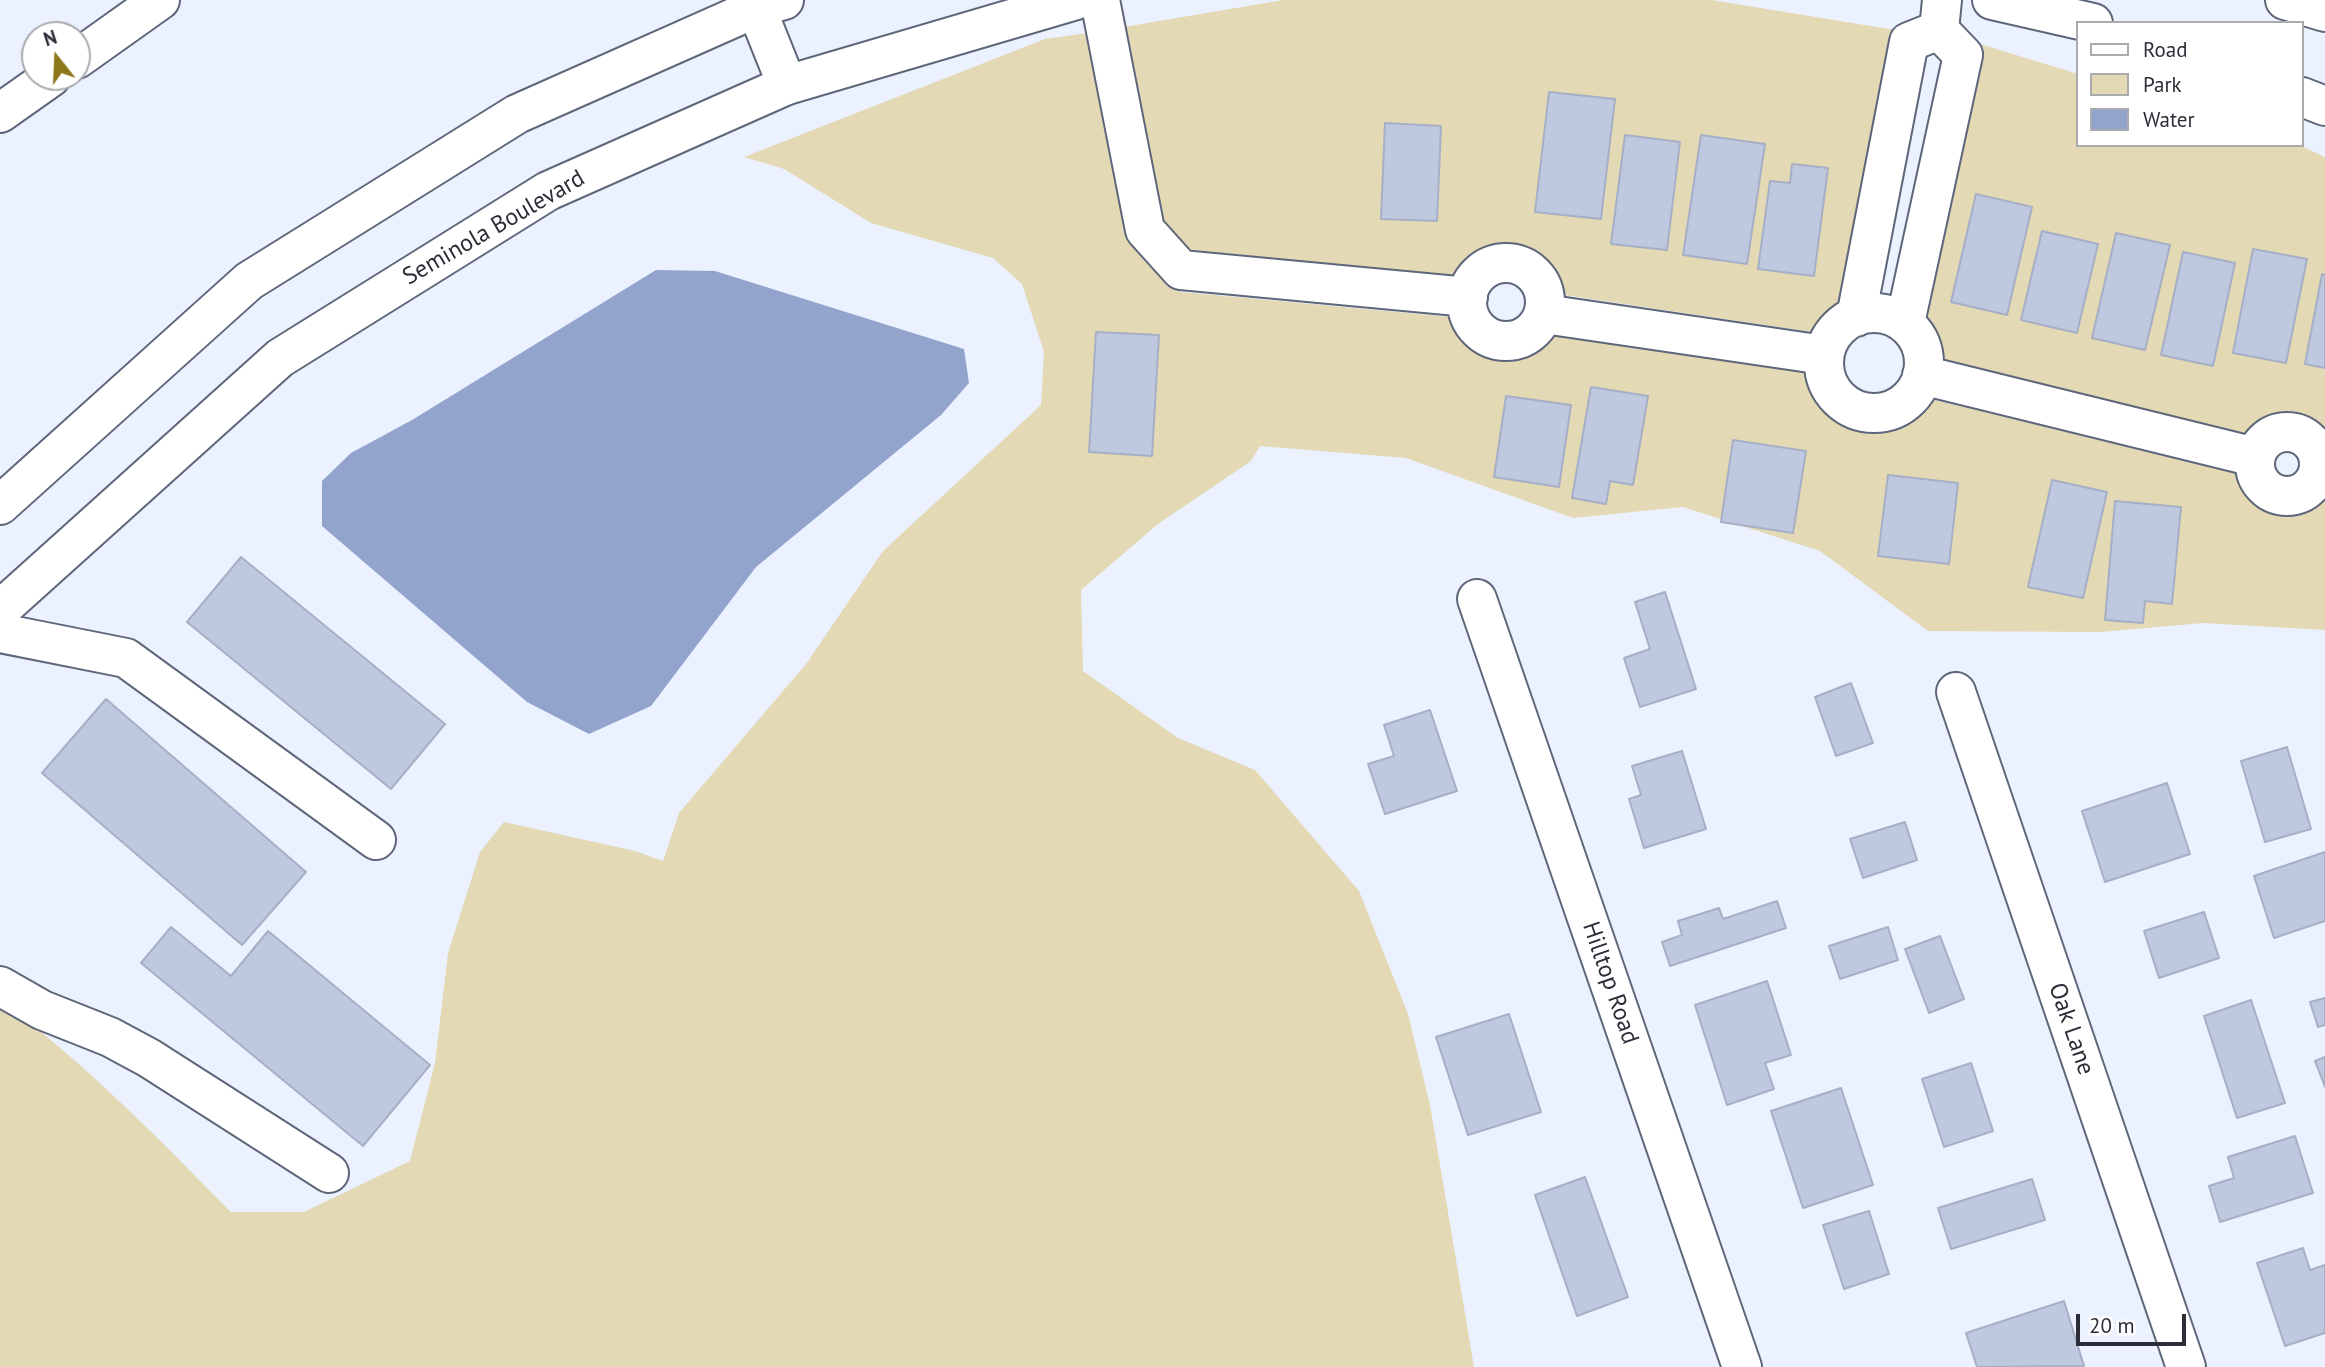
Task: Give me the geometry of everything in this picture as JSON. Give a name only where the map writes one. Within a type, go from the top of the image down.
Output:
[{"type":"street","points":[[91,49],[160,0]]},
{"type":"street","name":"Seminola Boulevard","points":[[0,610],[280,358],[548,191],[787,85],[1076,0]]},
{"type":"street","points":[[1100,0],[1145,230],[1181,271],[1468,297]]},
{"type":"street","points":[[1993,0],[2084,21]]},
{"type":"street","points":[[2285,0],[2325,12]]},
{"type":"street","points":[[0,505],[250,281],[517,114],[764,3],[787,85]]},
{"type":"street","points":[[1856,317],[1909,41],[1941,15],[1964,55],[1905,323]]},
{"type":"street","points":[[0,113],[31,91]]},
{"type":"street","points":[[2304,98],[2325,106]]},
{"type":"street","points":[[1502,263],[1527,268],[1537,277],[1543,288],[1546,301],[1544,314],[1529,334],[1517,340],[1492,338],[1473,322],[1468,310],[1471,285],[1479,274],[1502,263]]},
{"type":"street","points":[[1873,313],[1890,315],[1905,323],[1917,335],[1923,351],[1924,368],[1920,385],[1911,398],[1898,408],[1867,413],[1851,408],[1834,392],[1825,371],[1824,355],[1830,338],[1842,325],[1856,317],[1873,313]]},
{"type":"street","points":[[1544,314],[1824,355]]},
{"type":"street","points":[[1922,375],[2255,457],[2266,440],[2274,434],[2294,433],[2311,443],[2321,474]]},
{"type":"street","name":"Hilltop Road","points":[[1477,599],[1742,1367]]},
{"type":"street","points":[[0,633],[126,658],[376,841]]},
{"type":"street","name":"Oak Lane","points":[[1956,692],[2186,1367]]},
{"type":"street","points":[[0,986],[42,1010],[110,1037],[149,1058],[329,1173]]},
{"type":"green space","points":[[1283,0],[1712,0],[1895,30],[1890,36],[1839,302],[1827,311],[1812,332],[1564,295],[1556,275],[1545,260],[1531,249],[1516,243],[1500,243],[1483,248],[1468,258],[1454,275],[1189,250],[1163,221],[1124,27]]},
{"type":"green space","points":[[1087,33],[1132,244],[1168,284],[1181,292],[1451,317],[1457,329],[1474,349],[1484,356],[1508,362],[1534,355],[1555,336],[1806,373],[1815,396],[1828,413],[1843,426],[1861,433],[1880,434],[1899,429],[1918,418],[1935,400],[2237,474],[2250,500],[2258,507],[2277,515],[2307,512],[2325,499],[2325,630],[2203,623],[2100,632],[1928,631],[1820,551],[1683,507],[1573,518],[1406,458],[1260,446],[1251,461],[1158,524],[1081,590],[1083,671],[1178,738],[1255,770],[1359,891],[1408,1014],[1430,1105],[1474,1367],[0,1367],[0,1000],[61,1049],[148,1128],[231,1212],[304,1212],[410,1161],[435,1063],[448,953],[480,852],[504,822],[635,851],[663,861],[679,813],[806,664],[883,551],[1041,405],[1044,352],[1022,284],[993,258],[871,223],[784,169],[744,157],[1045,39]]},
{"type":"green space","points":[[1977,43],[2076,73],[2076,147],[2303,147],[2325,157],[2325,431],[2316,421],[2305,415],[2284,411],[2263,418],[2244,434],[1943,359],[1934,328],[1926,318],[1982,61]]},
{"type":"water","points":[[656,270],[715,271],[964,349],[969,383],[941,415],[756,567],[651,706],[589,734],[527,702],[322,526],[322,481],[351,453],[412,420]]},
{"type":"building","points":[[1549,92],[1615,99],[1601,219],[1535,212]]},
{"type":"building","points":[[1385,123],[1441,126],[1437,221],[1381,219]]},
{"type":"building","points":[[1625,135],[1680,142],[1667,250],[1611,244]]},
{"type":"building","points":[[1701,135],[1765,144],[1747,264],[1683,255]]},
{"type":"building","points":[[1792,164],[1828,168],[1814,276],[1758,269],[1770,181],[1790,183]]},
{"type":"building","points":[[1976,194],[2032,207],[2007,315],[1951,302]]},
{"type":"building","points":[[2042,231],[2098,244],[2077,333],[2021,320]]},
{"type":"building","points":[[2116,233],[2170,245],[2145,350],[2092,338]]},
{"type":"building","points":[[2253,249],[2307,259],[2286,363],[2233,353]]},
{"type":"building","points":[[2183,252],[2235,263],[2213,366],[2161,355]]},
{"type":"building","points":[[2322,274],[2325,275],[2325,368],[2305,364]]},
{"type":"building","points":[[1096,332],[1159,335],[1152,456],[1089,452]]},
{"type":"building","points":[[1591,387],[1648,396],[1633,485],[1610,481],[1606,504],[1572,498]]},
{"type":"building","points":[[1506,396],[1571,405],[1559,487],[1494,477]]},
{"type":"building","points":[[1733,440],[1806,451],[1793,533],[1721,522]]},
{"type":"building","points":[[1888,475],[1958,483],[1949,564],[1878,556]]},
{"type":"building","points":[[2052,480],[2107,492],[2083,598],[2028,587]]},
{"type":"building","points":[[2115,501],[2181,507],[2172,604],[2145,601],[2143,623],[2105,620]]},
{"type":"building","points":[[241,557],[445,724],[391,789],[187,622]]},
{"type":"building","points":[[1665,592],[1696,689],[1640,707],[1624,658],[1650,649],[1635,602]]},
{"type":"building","points":[[1851,683],[1873,743],[1836,756],[1815,697]]},
{"type":"building","points":[[106,699],[306,872],[242,945],[42,773]]},
{"type":"building","points":[[1430,710],[1457,791],[1385,814],[1368,764],[1394,756],[1384,725]]},
{"type":"building","points":[[2287,747],[2311,829],[2265,842],[2241,761]]},
{"type":"building","points":[[1682,751],[1706,829],[1644,848],[1629,799],[1641,795],[1632,766]]},
{"type":"building","points":[[2167,783],[2190,854],[2105,882],[2082,811]]},
{"type":"building","points":[[1905,822],[1917,860],[1863,878],[1850,839]]},
{"type":"building","points":[[2325,852],[2325,921],[2274,938],[2254,876]]},
{"type":"building","points":[[1777,901],[1786,928],[1670,966],[1662,942],[1682,935],[1678,921],[1719,908],[1723,919]]},
{"type":"building","points":[[2204,912],[2219,958],[2159,978],[2144,931]]},
{"type":"building","points":[[171,927],[231,976],[268,931],[430,1065],[363,1146],[141,963]]},
{"type":"building","points":[[1888,927],[1898,960],[1840,979],[1829,946]]},
{"type":"building","points":[[1940,936],[1964,999],[1929,1013],[1905,949]]},
{"type":"building","points":[[1767,981],[1791,1055],[1765,1063],[1774,1089],[1727,1105],[1695,1005]]},
{"type":"building","points":[[2325,998],[2325,1025],[2318,1027],[2310,1002]]},
{"type":"building","points":[[2251,1000],[2285,1103],[2237,1118],[2204,1016]]},
{"type":"building","points":[[1509,1014],[1541,1112],[1468,1135],[1436,1037]]},
{"type":"building","points":[[2325,1057],[2325,1087],[2315,1061]]},
{"type":"building","points":[[1971,1063],[1993,1131],[1944,1147],[1922,1079]]},
{"type":"building","points":[[1841,1088],[1873,1185],[1803,1208],[1771,1111]]},
{"type":"building","points":[[2295,1136],[2313,1193],[2220,1222],[2209,1186],[2234,1178],[2228,1157]]},
{"type":"building","points":[[1585,1177],[1628,1297],[1577,1316],[1535,1195]]},
{"type":"building","points":[[2032,1179],[2045,1220],[1951,1249],[1938,1208]]},
{"type":"building","points":[[1869,1211],[1889,1274],[1844,1289],[1823,1225]]},
{"type":"building","points":[[2303,1248],[2310,1270],[2325,1265],[2325,1333],[2285,1346],[2257,1263]]},
{"type":"building","points":[[2064,1301],[2084,1366],[1977,1367],[1966,1333]]}]
